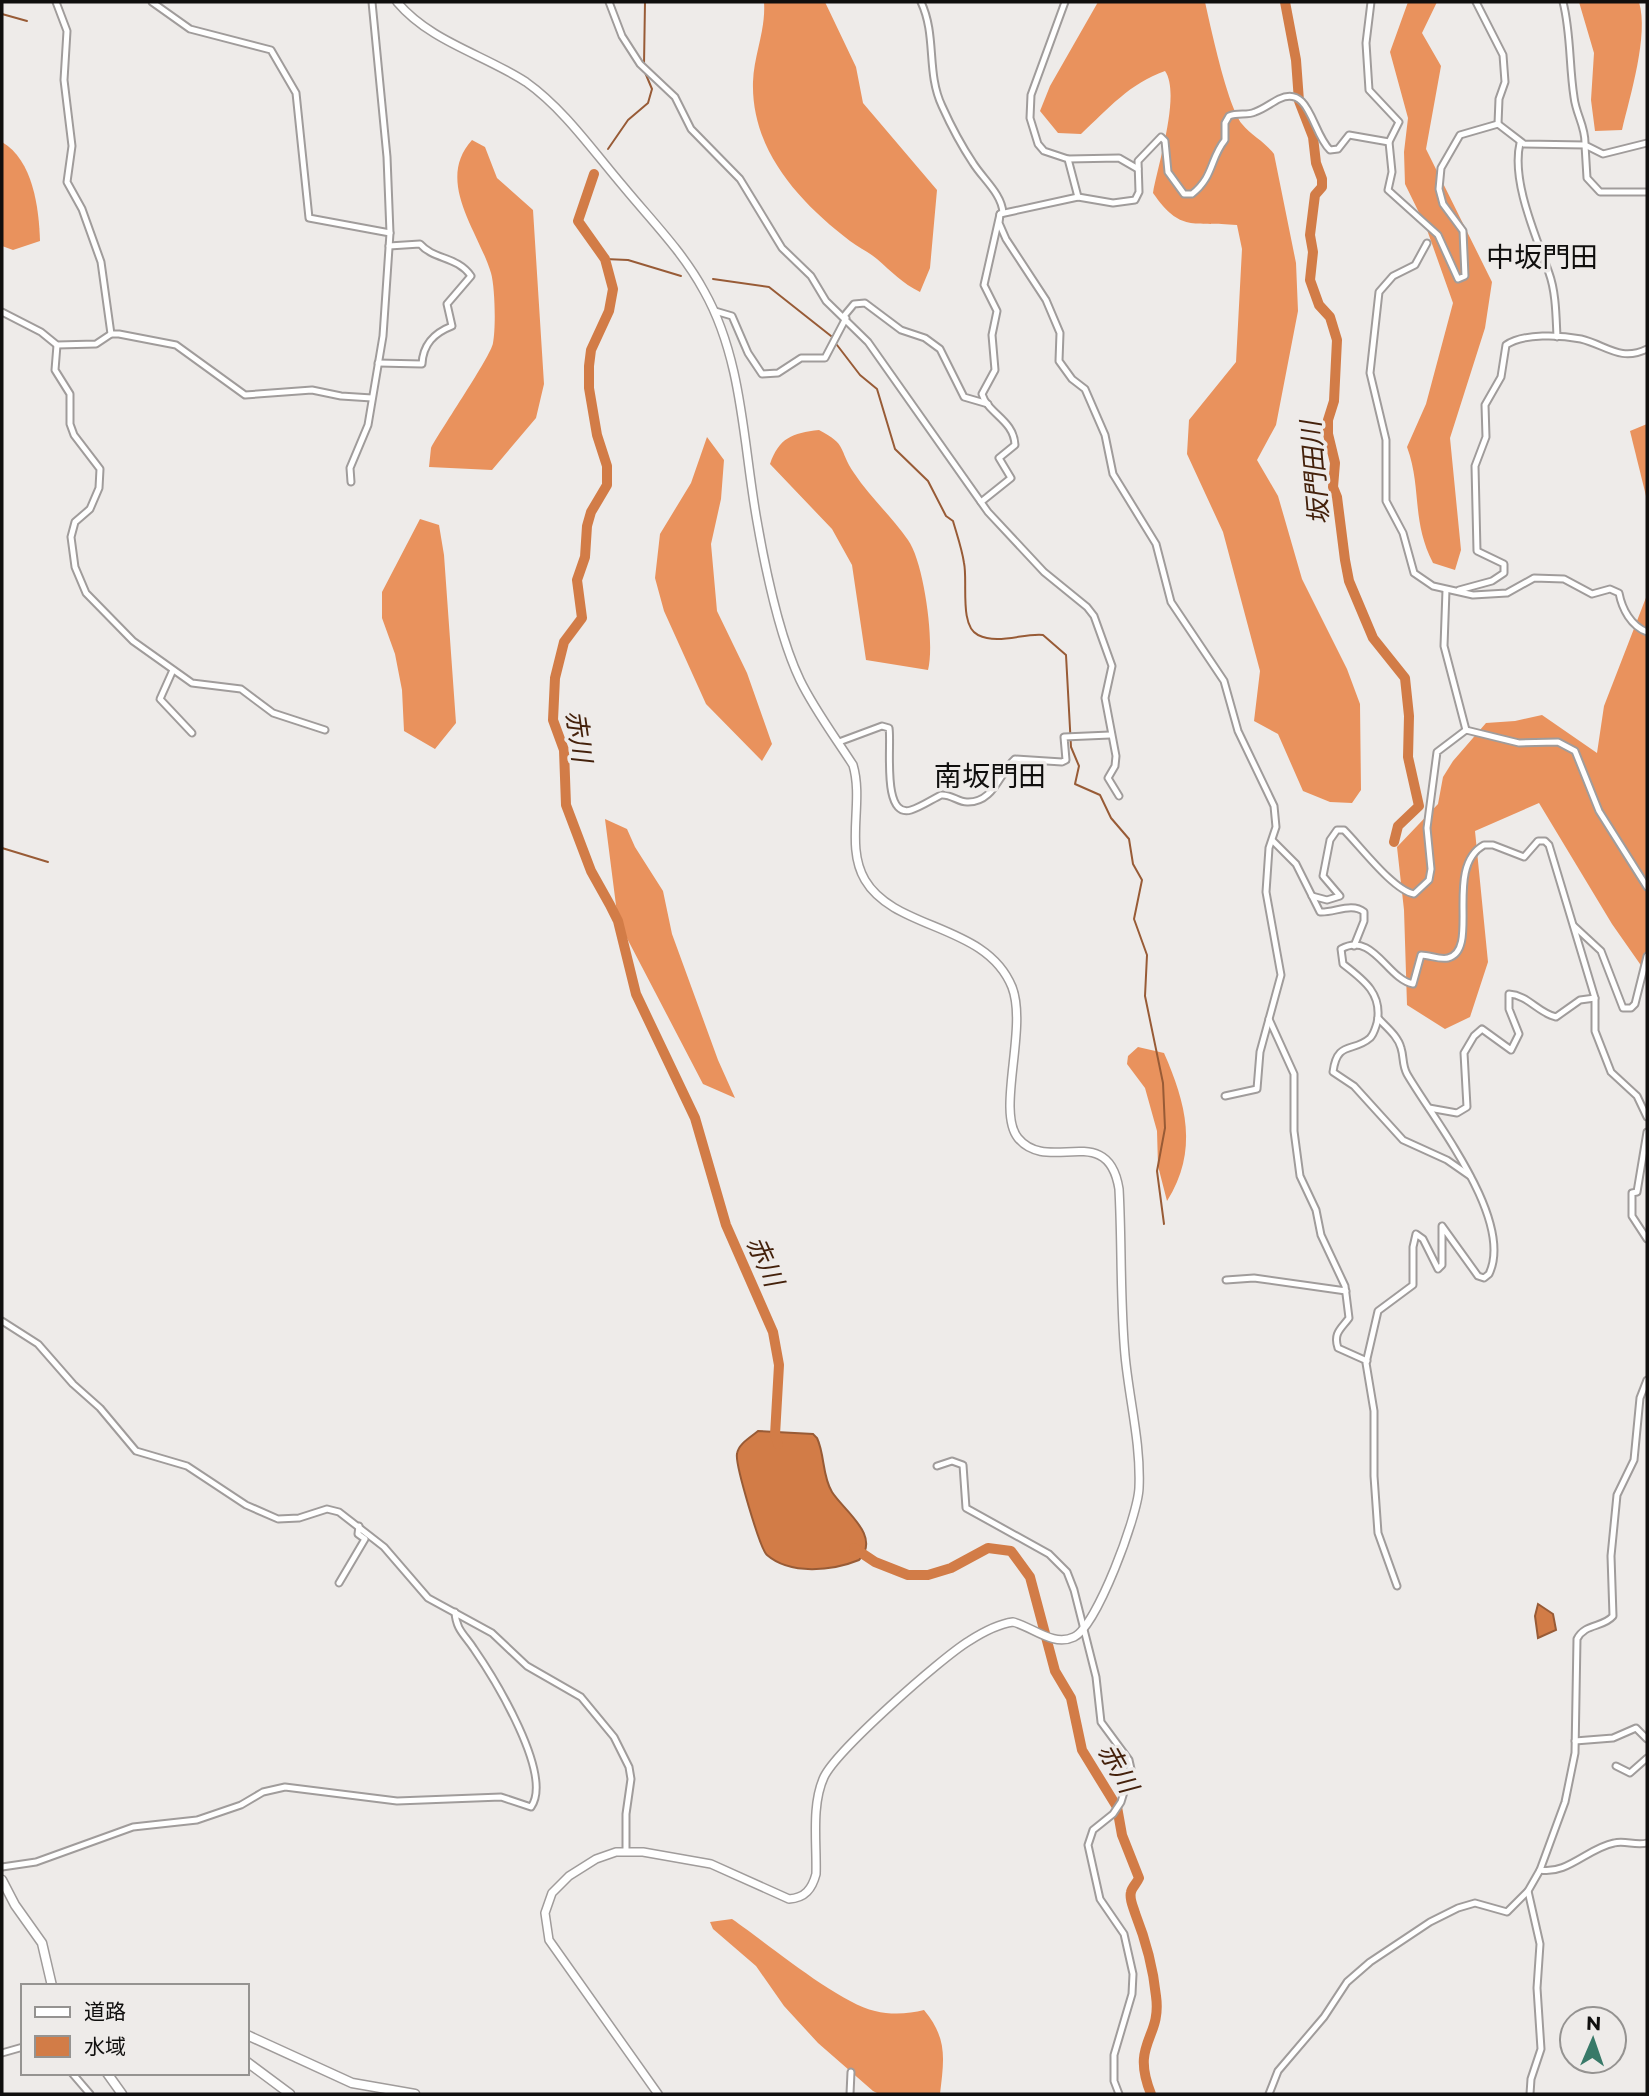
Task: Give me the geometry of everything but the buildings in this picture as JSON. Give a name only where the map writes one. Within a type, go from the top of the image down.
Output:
[{"type":"main road","points":[[2,1880],[15,1905],[42,1943],[52,1984]]},
{"type":"main road","points":[[248,2035],[352,2083],[415,2094]]},
{"type":"main road","points":[[248,2063],[290,2094]]},
{"type":"main road","points":[[108,2075],[122,2094]]},
{"type":"street","points":[[56,2],[67,31],[64,80],[72,146],[67,183],[82,209],[101,261],[111,334]]},
{"type":"street","points":[[152,2],[190,29],[271,50],[296,93],[309,218],[390,233]]},
{"type":"street","points":[[351,482],[350,468],[368,425],[378,363],[390,233],[387,157],[372,2]]},
{"type":"street","points":[[397,2],[420,25],[516,76],[556,107],[677,250],[715,311],[733,368],[759,533],[790,653],[808,696],[839,742],[856,777],[856,850],[861,873],[872,890],[887,902],[988,954],[1010,983],[1018,1021],[1010,1114],[1014,1132],[1035,1150],[1079,1150],[1099,1155],[1107,1159],[1117,1177],[1125,1357],[1137,1444],[1139,1489],[1124,1546],[1091,1620],[1084,1629],[1075,1637],[1061,1640],[1013,1622],[984,1633],[956,1650],[842,1753],[824,1778],[820,1791],[816,1874],[806,1895],[789,1899],[719,1866],[626,1851],[596,1859],[559,1885],[547,1905],[545,1925],[549,1940],[658,2094]]},
{"type":"street","points":[[609,2],[622,36],[644,68],[675,97],[694,132],[740,179],[782,248],[811,276],[826,300],[868,342],[981,502],[1044,572],[1087,607],[1094,616],[1112,666],[1105,698],[1115,764],[1108,778],[1119,796]]},
{"type":"street","points":[[921,2],[930,26],[932,78],[941,104],[974,165],[1002,202],[1002,213],[984,285],[997,311],[992,335],[995,370],[982,394],[988,404],[1002,416],[1013,435],[1014,445],[999,458],[1011,478],[981,502]]},
{"type":"street","points":[[1065,2],[1031,95],[1030,118],[1038,144],[1045,150],[1068,159],[1119,158],[1138,169]]},
{"type":"street","points":[[1371,2],[1366,43],[1367,81],[1377,102],[1398,120],[1389,142],[1390,194],[1438,235],[1460,279],[1465,276],[1464,235],[1461,225],[1440,197],[1441,168],[1460,135],[1498,124]]},
{"type":"street","points":[[1476,2],[1503,55],[1505,82],[1499,99],[1498,124]]},
{"type":"street","points":[[1563,2],[1569,29],[1574,98],[1584,126],[1584,168],[1591,186],[1613,195],[1647,192]]},
{"type":"street","points":[[1002,213],[1078,197],[1113,203],[1135,200],[1139,192],[1140,158],[1163,137],[1168,172],[1184,194],[1192,194],[1211,174],[1218,149],[1225,140],[1225,123],[1230,114],[1251,114],[1281,98],[1298,97],[1305,101],[1319,138],[1330,150],[1338,149],[1346,135],[1389,142]]},
{"type":"street","points":[[1498,124],[1520,143],[1585,145],[1603,154],[1647,143]]},
{"type":"street","points":[[1520,143],[1517,169],[1539,250],[1550,275],[1557,337]]},
{"type":"street","points":[[1068,159],[1078,197]]},
{"type":"street","points":[[1002,213],[999,223],[1006,239],[1046,300],[1060,333],[1059,361],[1072,379],[1085,389],[1105,435],[1113,474],[1156,544],[1171,602],[1224,681],[1238,732],[1274,806],[1276,827],[1267,867],[1266,892],[1281,975],[1260,1052],[1256,1088],[1225,1096]]},
{"type":"street","points":[[1427,243],[1415,265],[1392,276],[1379,292],[1370,373],[1383,418],[1385,492],[1389,511],[1403,533],[1414,573],[1427,583],[1446,590],[1459,590],[1492,581],[1504,573],[1504,564],[1498,559],[1477,551],[1475,491],[1475,466],[1486,437],[1485,405],[1501,377],[1503,351],[1514,340],[1557,337],[1580,339],[1616,355],[1630,355],[1647,349]]},
{"type":"street","points":[[378,363],[422,364],[424,348],[440,331],[452,326],[447,304],[471,276],[445,256],[433,255],[420,244],[389,246]]},
{"type":"street","points":[[715,311],[732,316],[748,353],[762,374],[778,373],[801,358],[825,358],[854,304],[865,303],[901,330],[933,342],[940,349],[964,397],[988,404]]},
{"type":"street","points":[[2,312],[41,332],[57,345],[96,344],[111,334],[176,345],[245,395],[312,390],[341,397],[372,398]]},
{"type":"street","points":[[57,345],[55,370],[69,394],[70,424],[74,435],[100,469],[101,479],[90,509],[73,528],[71,548],[75,566],[89,597],[133,641],[197,686],[249,693],[273,713],[325,730]]},
{"type":"street","points":[[1459,590],[1473,594],[1507,593],[1534,578],[1564,579],[1592,594],[1610,589],[1619,593],[1621,606],[1632,621],[1647,632]]},
{"type":"street","points":[[1446,590],[1444,646],[1466,730]]},
{"type":"street","points":[[173,670],[160,699],[192,733]]},
{"type":"street","points":[[839,742],[882,726],[889,729],[889,785],[897,807],[911,810],[941,795],[967,802],[988,795],[1015,759],[1056,762],[1066,760],[1064,737],[1110,735]]},
{"type":"street","points":[[1312,896],[1328,900],[1340,896],[1323,876],[1330,840],[1338,830],[1343,830],[1369,855],[1394,887],[1414,894],[1423,888],[1431,869],[1427,828],[1433,764],[1437,752],[1466,730]]},
{"type":"street","points":[[1466,730],[1519,743],[1558,742],[1575,751],[1599,811],[1647,887]]},
{"type":"street","points":[[1273,841],[1296,863],[1320,912],[1349,907],[1359,908],[1364,912],[1364,921],[1354,946]]},
{"type":"street","points":[[1470,1176],[1447,1160],[1403,1140],[1354,1086],[1333,1072],[1339,1054],[1352,1044],[1367,1040],[1373,1034],[1378,1018],[1376,996],[1341,958],[1343,948],[1354,946],[1376,952],[1398,976],[1413,984],[1421,955],[1449,958],[1455,954],[1463,939],[1462,883],[1470,858],[1484,845],[1493,845],[1524,857],[1538,841],[1545,841],[1560,875],[1595,998],[1595,1031],[1605,1060],[1619,1083],[1637,1096],[1647,1118]]},
{"type":"street","points":[[1574,926],[1601,951],[1623,1008],[1631,1008],[1635,1004],[1647,956]]},
{"type":"street","points":[[1429,1108],[1457,1113],[1467,1107],[1469,1103],[1464,1053],[1474,1036],[1482,1029],[1511,1050],[1515,1046],[1519,1034],[1509,1009],[1509,994],[1520,995],[1545,1014],[1556,1017],[1580,1000],[1595,998]]},
{"type":"street","points":[[1378,1018],[1401,1045],[1404,1068],[1461,1154],[1490,1231],[1493,1251],[1489,1274],[1484,1278],[1478,1276],[1442,1226],[1442,1265],[1438,1269],[1423,1239],[1416,1234],[1413,1247],[1413,1285],[1378,1311],[1367,1361],[1374,1411],[1374,1476],[1378,1533],[1397,1586]]},
{"type":"street","points":[[1269,1019],[1294,1074],[1294,1131],[1300,1175],[1346,1291],[1349,1318],[1337,1333],[1338,1348],[1367,1361]]},
{"type":"street","points":[[1647,1132],[1637,1192],[1632,1193],[1631,1210],[1647,1239]]},
{"type":"street","points":[[1226,1280],[1254,1278],[1346,1291]]},
{"type":"street","points":[[2,1321],[37,1343],[73,1384],[100,1408],[136,1451],[187,1466],[246,1505],[278,1519],[299,1518],[331,1510],[359,1526],[384,1547],[428,1598],[492,1633],[527,1666],[581,1697],[614,1737],[624,1754],[631,1779],[626,1814],[626,1851]]},
{"type":"street","points":[[1269,2094],[1278,2071],[1324,2017],[1347,1982],[1370,1962],[1446,1914],[1475,1903],[1507,1912],[1528,1891],[1540,1870],[1566,1802],[1575,1741],[1576,1644],[1586,1628],[1608,1621],[1613,1616],[1611,1556],[1617,1495],[1634,1460],[1640,1398],[1647,1380]]},
{"type":"street","points":[[937,1466],[952,1461],[963,1465],[966,1508],[1049,1554],[1067,1572],[1096,1677],[1101,1722],[1127,1756],[1130,1769],[1121,1802],[1113,1814],[1093,1830],[1088,1845],[1100,1899],[1124,1934],[1133,1974],[1132,1994],[1114,2055],[1114,2081],[1119,2094]]},
{"type":"street","points":[[339,1583],[365,1539],[358,1534],[359,1526]]},
{"type":"street","points":[[2,1867],[36,1862],[133,1827],[197,1820],[241,1805],[263,1792],[285,1787],[397,1801],[501,1797],[531,1807],[536,1797],[536,1788],[528,1745],[473,1647],[456,1625],[455,1612]]},
{"type":"street","points":[[1575,1741],[1613,1738],[1636,1728],[1647,1739]]},
{"type":"street","points":[[1616,1766],[1630,1773],[1647,1758]]},
{"type":"street","points":[[1540,1870],[1556,1869],[1614,1843],[1647,1843]]},
{"type":"street","points":[[1528,1891],[1540,1944],[1537,1988],[1541,2049],[1531,2079],[1530,2094]]},
{"type":"street","points":[[2,2053],[21,2048]]},
{"type":"street","points":[[850,2071],[850,2094]]},
{"type":"street","points":[[74,2075],[90,2094]]},
{"type":"shaded area","points":[[764,2],[825,2],[856,67],[863,103],[937,190],[930,268],[920,292],[831,226],[796,191],[769,152],[760,130],[753,82]]},
{"type":"shaded area","points":[[1098,2],[1205,2],[1220,65],[1236,114],[1242,124],[1274,154],[1296,263],[1298,311],[1276,425],[1257,460],[1278,496],[1302,579],[1347,669],[1360,704],[1361,790],[1352,803],[1330,802],[1303,791],[1278,734],[1254,721],[1260,671],[1223,532],[1187,454],[1189,420],[1236,362],[1242,249],[1237,225],[1198,224],[1180,220],[1163,206],[1153,193],[1170,112],[1171,96],[1165,71],[1130,90],[1081,134],[1058,133],[1040,111],[1050,86]]},
{"type":"shaded area","points":[[1408,2],[1437,2],[1422,33],[1441,66],[1426,149],[1492,282],[1485,328],[1450,438],[1461,550],[1455,570],[1433,563],[1426,547],[1419,518],[1412,462],[1407,447],[1426,404],[1453,303],[1426,227],[1405,184],[1404,152],[1408,118],[1390,52]]},
{"type":"shaded area","points":[[1579,2],[1639,2],[1642,31],[1640,48],[1622,130],[1595,131],[1591,100],[1594,53]]},
{"type":"shaded area","points":[[472,140],[485,147],[497,178],[533,210],[544,384],[536,418],[492,470],[429,467],[431,448],[484,362],[494,336],[491,273],[458,189],[462,156]]},
{"type":"shaded area","points":[[2,142],[21,160],[32,186],[38,214],[40,241],[13,250],[2,246]]},
{"type":"shaded area","points":[[1647,424],[1647,500],[1630,431]]},
{"type":"shaded area","points":[[819,430],[839,444],[854,473],[914,551],[927,604],[930,642],[928,670],[866,660],[852,565],[832,529],[770,464],[778,448],[788,438]]},
{"type":"shaded area","points":[[707,437],[724,460],[721,499],[711,544],[717,611],[747,673],[772,744],[762,761],[706,704],[664,611],[655,578],[660,534],[691,483]]},
{"type":"shaded area","points":[[420,519],[439,525],[444,555],[456,723],[435,749],[404,731],[402,690],[395,654],[382,618],[382,592]]},
{"type":"shaded area","points":[[1647,595],[1647,974],[1612,924],[1539,803],[1475,831],[1488,962],[1470,1017],[1445,1029],[1407,1005],[1404,910],[1397,847],[1438,804],[1443,777],[1453,761],[1486,723],[1515,721],[1542,715],[1597,753],[1604,706]]},
{"type":"shaded area","points":[[605,819],[627,829],[635,847],[663,891],[672,934],[718,1060],[735,1098],[703,1084],[618,921]]},
{"type":"shaded area","points":[[1138,1047],[1164,1053],[1183,1109],[1186,1145],[1183,1164],[1167,1201],[1158,1166],[1157,1131],[1145,1088],[1127,1064],[1128,1056]]},
{"type":"shaded area","points":[[732,1919],[802,1971],[859,2005],[887,2013],[924,2010],[941,2040],[943,2060],[940,2094],[879,2094],[873,2091],[818,2043],[784,2006],[756,1966],[713,1929],[710,1922]]},
{"type":"water","points":[[758,1431],[813,1434],[817,1438],[829,1486],[864,1533],[865,1551],[859,1560],[836,1567],[812,1569],[787,1566],[767,1555],[754,1523],[737,1461],[740,1447]]},
{"type":"water","points":[[1538,1604],[1553,1614],[1556,1630],[1538,1638],[1535,1616]]},
{"type":"waterway","points":[[644,65],[645,2]]},
{"type":"waterway","name":"坂門田川","points":[[1285,2],[1296,60],[1299,101],[1313,137],[1316,163],[1322,179],[1322,187],[1315,195],[1310,235],[1313,252],[1310,280],[1319,305],[1330,317],[1337,340],[1334,401],[1328,420],[1328,434],[1335,463],[1333,487],[1337,497],[1345,560],[1349,581],[1373,638],[1405,678],[1409,716],[1408,757],[1419,806],[1398,826],[1394,842]]},
{"type":"waterway","points":[[2,14],[27,21]]},
{"type":"waterway","points":[[608,149],[628,120],[648,103],[652,89],[644,70]]},
{"type":"waterway","name":"赤川","points":[[594,174],[578,221],[605,259],[613,289],[609,311],[591,350],[589,366],[589,388],[597,435],[607,466],[607,485],[591,512],[587,526],[585,557],[577,580],[582,618],[564,642],[555,678],[553,720],[564,750],[566,805],[591,871],[618,921],[636,994],[695,1118],[726,1225],[773,1332],[779,1365],[775,1435],[778,1444]]},
{"type":"waterway","points":[[605,259],[628,260],[681,276]]},
{"type":"waterway","points":[[713,279],[769,287],[831,336]]},
{"type":"waterway","points":[[837,345],[860,375],[877,389],[895,449],[928,481],[946,516],[953,521],[963,558],[966,613],[972,630],[978,635],[994,639],[1043,635],[1066,655],[1071,747],[1079,766],[1075,784],[1100,795],[1111,818],[1129,839],[1133,864],[1142,880],[1134,919],[1147,955],[1145,996],[1163,1083],[1165,1128],[1157,1171],[1164,1224]]},
{"type":"waterway","points":[[2,848],[48,862]]},
{"type":"waterway","name":"赤川","points":[[854,1548],[875,1562],[908,1575],[928,1575],[951,1568],[988,1548],[1011,1551],[1030,1577],[1055,1671],[1071,1698],[1082,1750],[1117,1807],[1122,1835],[1139,1878],[1132,1890],[1131,1900],[1153,1974],[1157,2010],[1144,2063],[1145,2077],[1151,2094]]},
{"type":"district","name":"中坂門田","points":[[1542,257]]},
{"type":"district","name":"南坂門田","points":[[990,776]]}]
